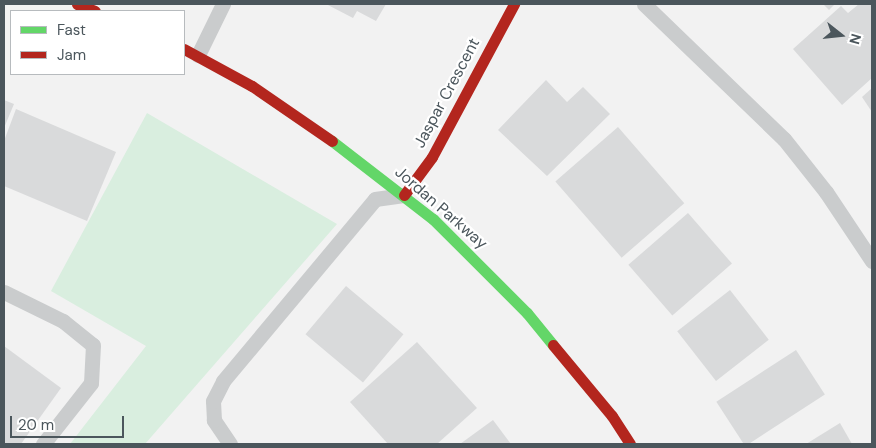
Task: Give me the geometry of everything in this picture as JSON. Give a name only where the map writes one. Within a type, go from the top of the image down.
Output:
[{"type":"street","points":[[77,4],[92,10]]},
{"type":"street","name":"Jaspar Crescent","points":[[404,195],[432,157],[514,4]]},
{"type":"street","name":"Jordan Parkway","points":[[191,52],[252,86],[309,124],[361,161],[433,219],[527,313],[612,416],[630,444]]},
{"type":"lane","points":[[191,52],[223,4]]},
{"type":"lane","points":[[644,4],[784,139],[826,192],[872,261]]},
{"type":"lane","points":[[230,444],[214,420],[213,401],[222,381],[375,199],[404,195]]},
{"type":"lane","points":[[4,292],[63,321],[94,345],[91,384],[43,444]]},
{"type":"green space","points":[[147,113],[337,224],[145,444],[70,444],[146,346],[51,291]]},
{"type":"building","points":[[326,4],[386,4],[376,21],[357,11],[353,18]]},
{"type":"building","points":[[823,4],[835,4],[829,10]]},
{"type":"building","points":[[859,4],[872,4],[872,78],[842,105],[793,49],[841,6],[848,13]]},
{"type":"building","points":[[546,80],[567,102],[583,87],[610,114],[547,176],[498,130]]},
{"type":"building","points":[[872,88],[872,112],[862,97]]},
{"type":"building","points":[[4,100],[14,104],[4,128]]},
{"type":"building","points":[[16,109],[116,152],[87,221],[4,186],[4,141]]},
{"type":"building","points":[[618,127],[684,203],[622,258],[555,181]]},
{"type":"building","points":[[688,213],[732,264],[672,315],[628,265]]},
{"type":"building","points":[[346,286],[403,334],[363,382],[306,334]]},
{"type":"building","points":[[730,290],[769,340],[716,381],[677,331]]},
{"type":"building","points":[[417,342],[477,408],[437,444],[388,444],[350,402]]},
{"type":"building","points":[[4,346],[61,388],[21,444],[4,444]]},
{"type":"building","points":[[796,350],[825,394],[749,444],[744,444],[716,402]]},
{"type":"building","points":[[493,420],[511,444],[460,444]]},
{"type":"building","points":[[840,423],[852,444],[806,444]]},
{"type":"traffic: fast","points":[[332,141],[433,219],[527,313],[553,345]]},
{"type":"traffic: jam","points":[[77,4],[92,10]]},
{"type":"traffic: jam","points":[[404,195],[432,157],[514,4]]},
{"type":"traffic: jam","points":[[185,50],[252,86],[332,141]]},
{"type":"traffic: jam","points":[[553,345],[612,416],[630,444]]}]
